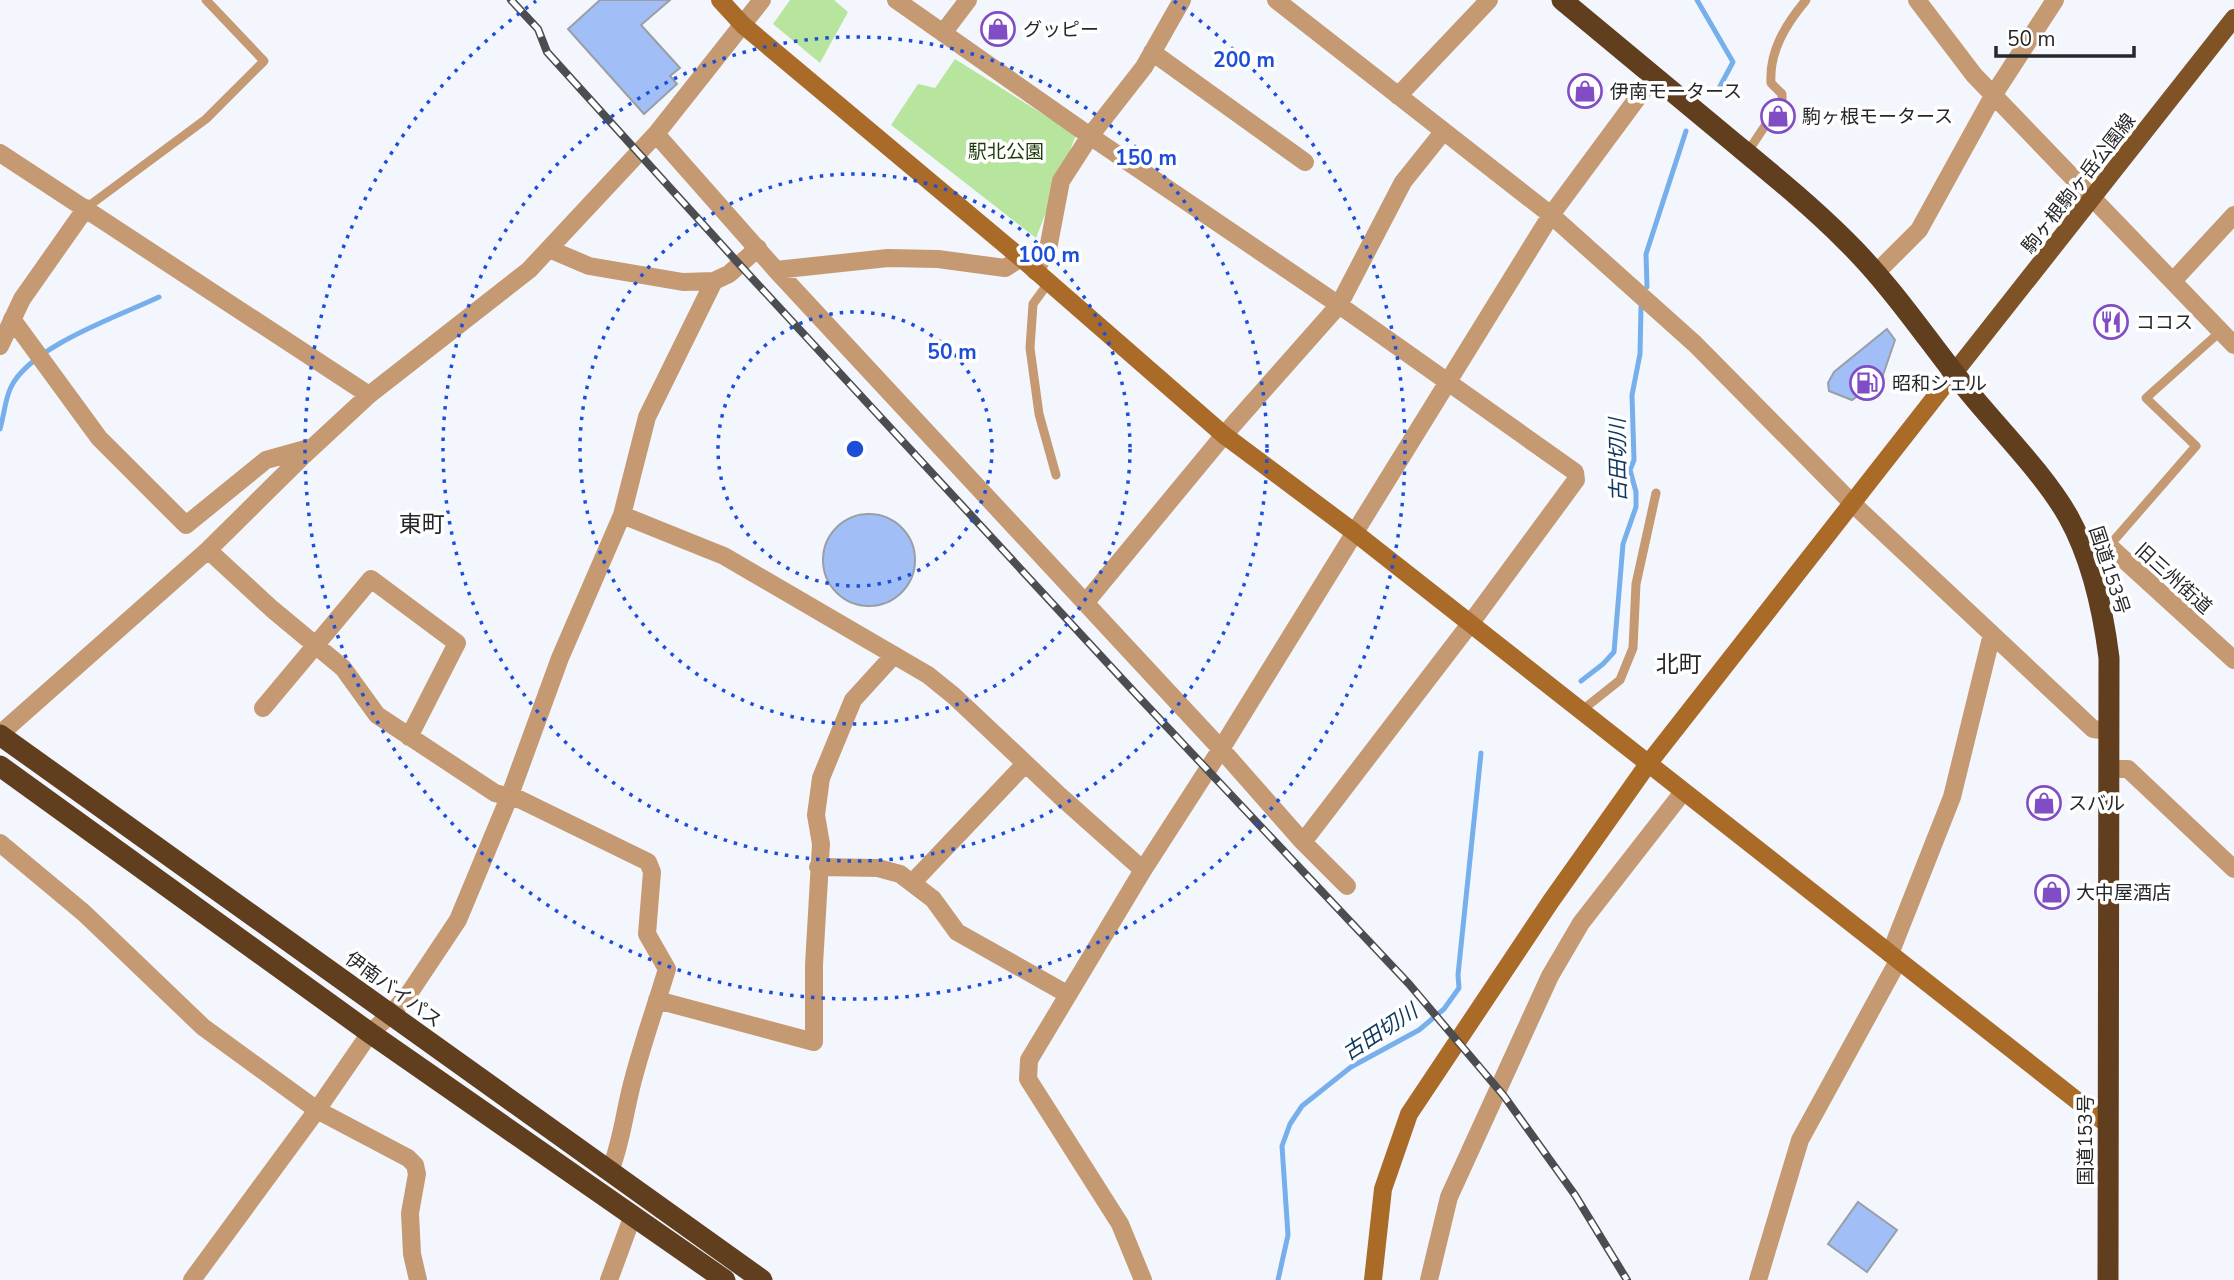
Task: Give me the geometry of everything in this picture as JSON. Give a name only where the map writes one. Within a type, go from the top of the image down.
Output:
[{"type":"highway","name":"国道153号","points":[[1562,0],[1807,204],[1876,273],[2051,492],[2080,541],[2104,618],[2109,658],[2108,1280]]},
{"type":"highway","name":"伊南バイパス","points":[[0,735],[762,1280]]},
{"type":"highway","points":[[0,766],[370,1032],[725,1280]]},
{"type":"main road","name":"駒ヶ根駒ヶ岳公園線","points":[[1954,373],[2094,199],[2234,18]]},
{"type":"street","points":[[720,0],[743,25],[1021,258],[1224,435],[1354,532],[2108,1125]]},
{"type":"street","points":[[0,735],[208,550],[369,395],[529,270],[656,134],[762,0]]},
{"type":"street","points":[[896,0],[1339,305],[1575,472],[1576,480],[1303,842]]},
{"type":"street","points":[[943,33],[968,0]]},
{"type":"street","points":[[1042,276],[1061,181],[1090,136],[1119,101],[1152,52],[1182,0]]},
{"type":"street","points":[[1276,0],[1551,215],[1695,344],[1853,504],[2093,729],[2109,731]]},
{"type":"street","points":[[1398,96],[1489,0]]},
{"type":"street","points":[[1917,0],[1974,75],[2234,345]]},
{"type":"street","points":[[1876,273],[1919,230],[1994,93],[2055,0]]},
{"type":"street","points":[[1152,52],[1305,162]]},
{"type":"street","points":[[1143,1280],[1120,1224],[1028,1079],[1029,1060],[1143,870],[1222,749],[1551,215],[1653,77]]},
{"type":"street","points":[[1086,602],[1224,435],[1339,305],[1403,181],[1443,132]]},
{"type":"street","points":[[656,134],[776,270],[1222,749],[1303,842],[1347,886]]},
{"type":"street","points":[[0,153],[369,395]]},
{"type":"street","points":[[0,346],[22,299],[86,208]]},
{"type":"street","points":[[2173,281],[2234,215]]},
{"type":"street","points":[[549,249],[589,266],[659,279],[714,281],[729,274],[758,247]]},
{"type":"street","points":[[776,270],[888,258],[938,259],[1005,268],[1021,258]]},
{"type":"street","points":[[191,1280],[317,1111],[370,1032],[391,1014],[410,992],[458,920],[510,795],[560,658],[622,515],[647,417],[714,281]]},
{"type":"street","points":[[12,319],[99,438],[186,525],[266,460],[312,447]]},
{"type":"street","points":[[1373,1280],[1383,1189],[1409,1114],[1551,901],[1648,764],[1954,373]]},
{"type":"street","points":[[622,515],[724,556],[928,675],[1143,870]]},
{"type":"street","name":"旧三州街道","points":[[2080,541],[2109,546],[2234,660]]},
{"type":"street","points":[[208,550],[272,609],[344,668],[377,715],[495,793],[510,795],[648,862],[652,872],[647,934],[667,969],[651,1015],[631,1089],[619,1148],[610,1171]]},
{"type":"street","points":[[262,708],[371,579],[457,643],[409,737]]},
{"type":"street","points":[[1758,1280],[1800,1140],[1894,958],[1952,797],[1992,634]]},
{"type":"street","points":[[657,1000],[814,1042],[818,867],[821,844],[816,815],[821,778],[853,700],[894,655]]},
{"type":"street","points":[[912,883],[1025,764]]},
{"type":"street","points":[[2110,769],[2128,769],[2234,869]]},
{"type":"street","points":[[1429,1280],[1449,1197],[1550,976],[1581,923],[1683,792]]},
{"type":"street","points":[[0,843],[84,913],[203,1027],[317,1111],[408,1158],[415,1165],[417,1174],[410,1213],[412,1254],[418,1280]]},
{"type":"street","points":[[818,867],[878,868],[900,874],[933,899],[957,932],[1067,994]]},
{"type":"street","points":[[609,1280],[633,1215]]},
{"type":"lane","points":[[86,208],[206,119],[264,61],[206,0]]},
{"type":"lane","points":[[1747,154],[1782,100],[1782,94],[1771,83],[1772,58],[1784,31],[1806,0]]},
{"type":"lane","points":[[1042,276],[1033,304],[1030,348],[1039,414],[1056,475]]},
{"type":"lane","points":[[2109,546],[2196,446],[2146,398],[2221,331]]},
{"type":"lane","points":[[1581,711],[1620,680],[1633,648],[1636,584],[1656,493]]},
{"type":"green space","points":[[790,0],[834,0],[848,12],[820,63],[773,24]]},
{"type":"green space","name":"駅北公園","points":[[955,59],[1076,135],[1036,238],[891,125],[918,84],[935,88]]},
{"type":"building","points":[[600,0],[670,0],[641,25],[680,68],[670,76],[677,84],[644,114],[568,29]]},
{"type":"building","points":[[1887,329],[1895,340],[1882,378],[1852,400],[1829,391],[1828,383],[1834,372]]},
{"type":"building","points":[[869,514],[887,518],[901,528],[911,542],[915,560],[911,578],[901,592],[887,602],[869,606],[851,602],[837,592],[827,578],[823,560],[827,542],[837,528],[851,518]]},
{"type":"building","points":[[1858,1202],[1897,1230],[1867,1272],[1828,1244]]},
{"type":"waterway","name":"古田切川","points":[[1697,0],[1733,62],[1717,92]]},
{"type":"waterway","name":"古田切川","points":[[1647,287],[1646,254],[1686,131]]},
{"type":"waterway","points":[[0,429],[11,387],[21,372],[37,358],[78,334],[159,297]]},
{"type":"waterway","name":"古田切川","points":[[1581,681],[1614,652],[1623,544],[1636,507],[1636,492],[1630,470],[1634,460],[1632,395],[1640,354],[1641,307]]},
{"type":"waterway","name":"古田切川","points":[[1278,1280],[1288,1235],[1282,1146],[1290,1124],[1302,1106],[1351,1067],[1419,1030],[1444,1009],[1459,988],[1458,975],[1481,753]]},
{"type":"railway","points":[[511,0],[538,29],[547,52],[739,264],[1136,694],[1409,984],[1504,1096],[1575,1195],[1627,1280]]},
{"type":"place","name":"グッピー","points":[[998,29]]},
{"type":"place","name":"伊南モータース","points":[[1585,91]]},
{"type":"place","name":"駒ヶ根モータース","points":[[1778,116]]},
{"type":"place","name":"ココス","points":[[2111,322]]},
{"type":"place","name":"昭和シェル","points":[[1867,383]]},
{"type":"place","name":"スバル","points":[[2044,803]]},
{"type":"place","name":"大中屋酒店","points":[[2052,892]]},
{"type":"district","name":"東町","points":[[422,524]]},
{"type":"district","name":"北町","points":[[1679,664]]}]
